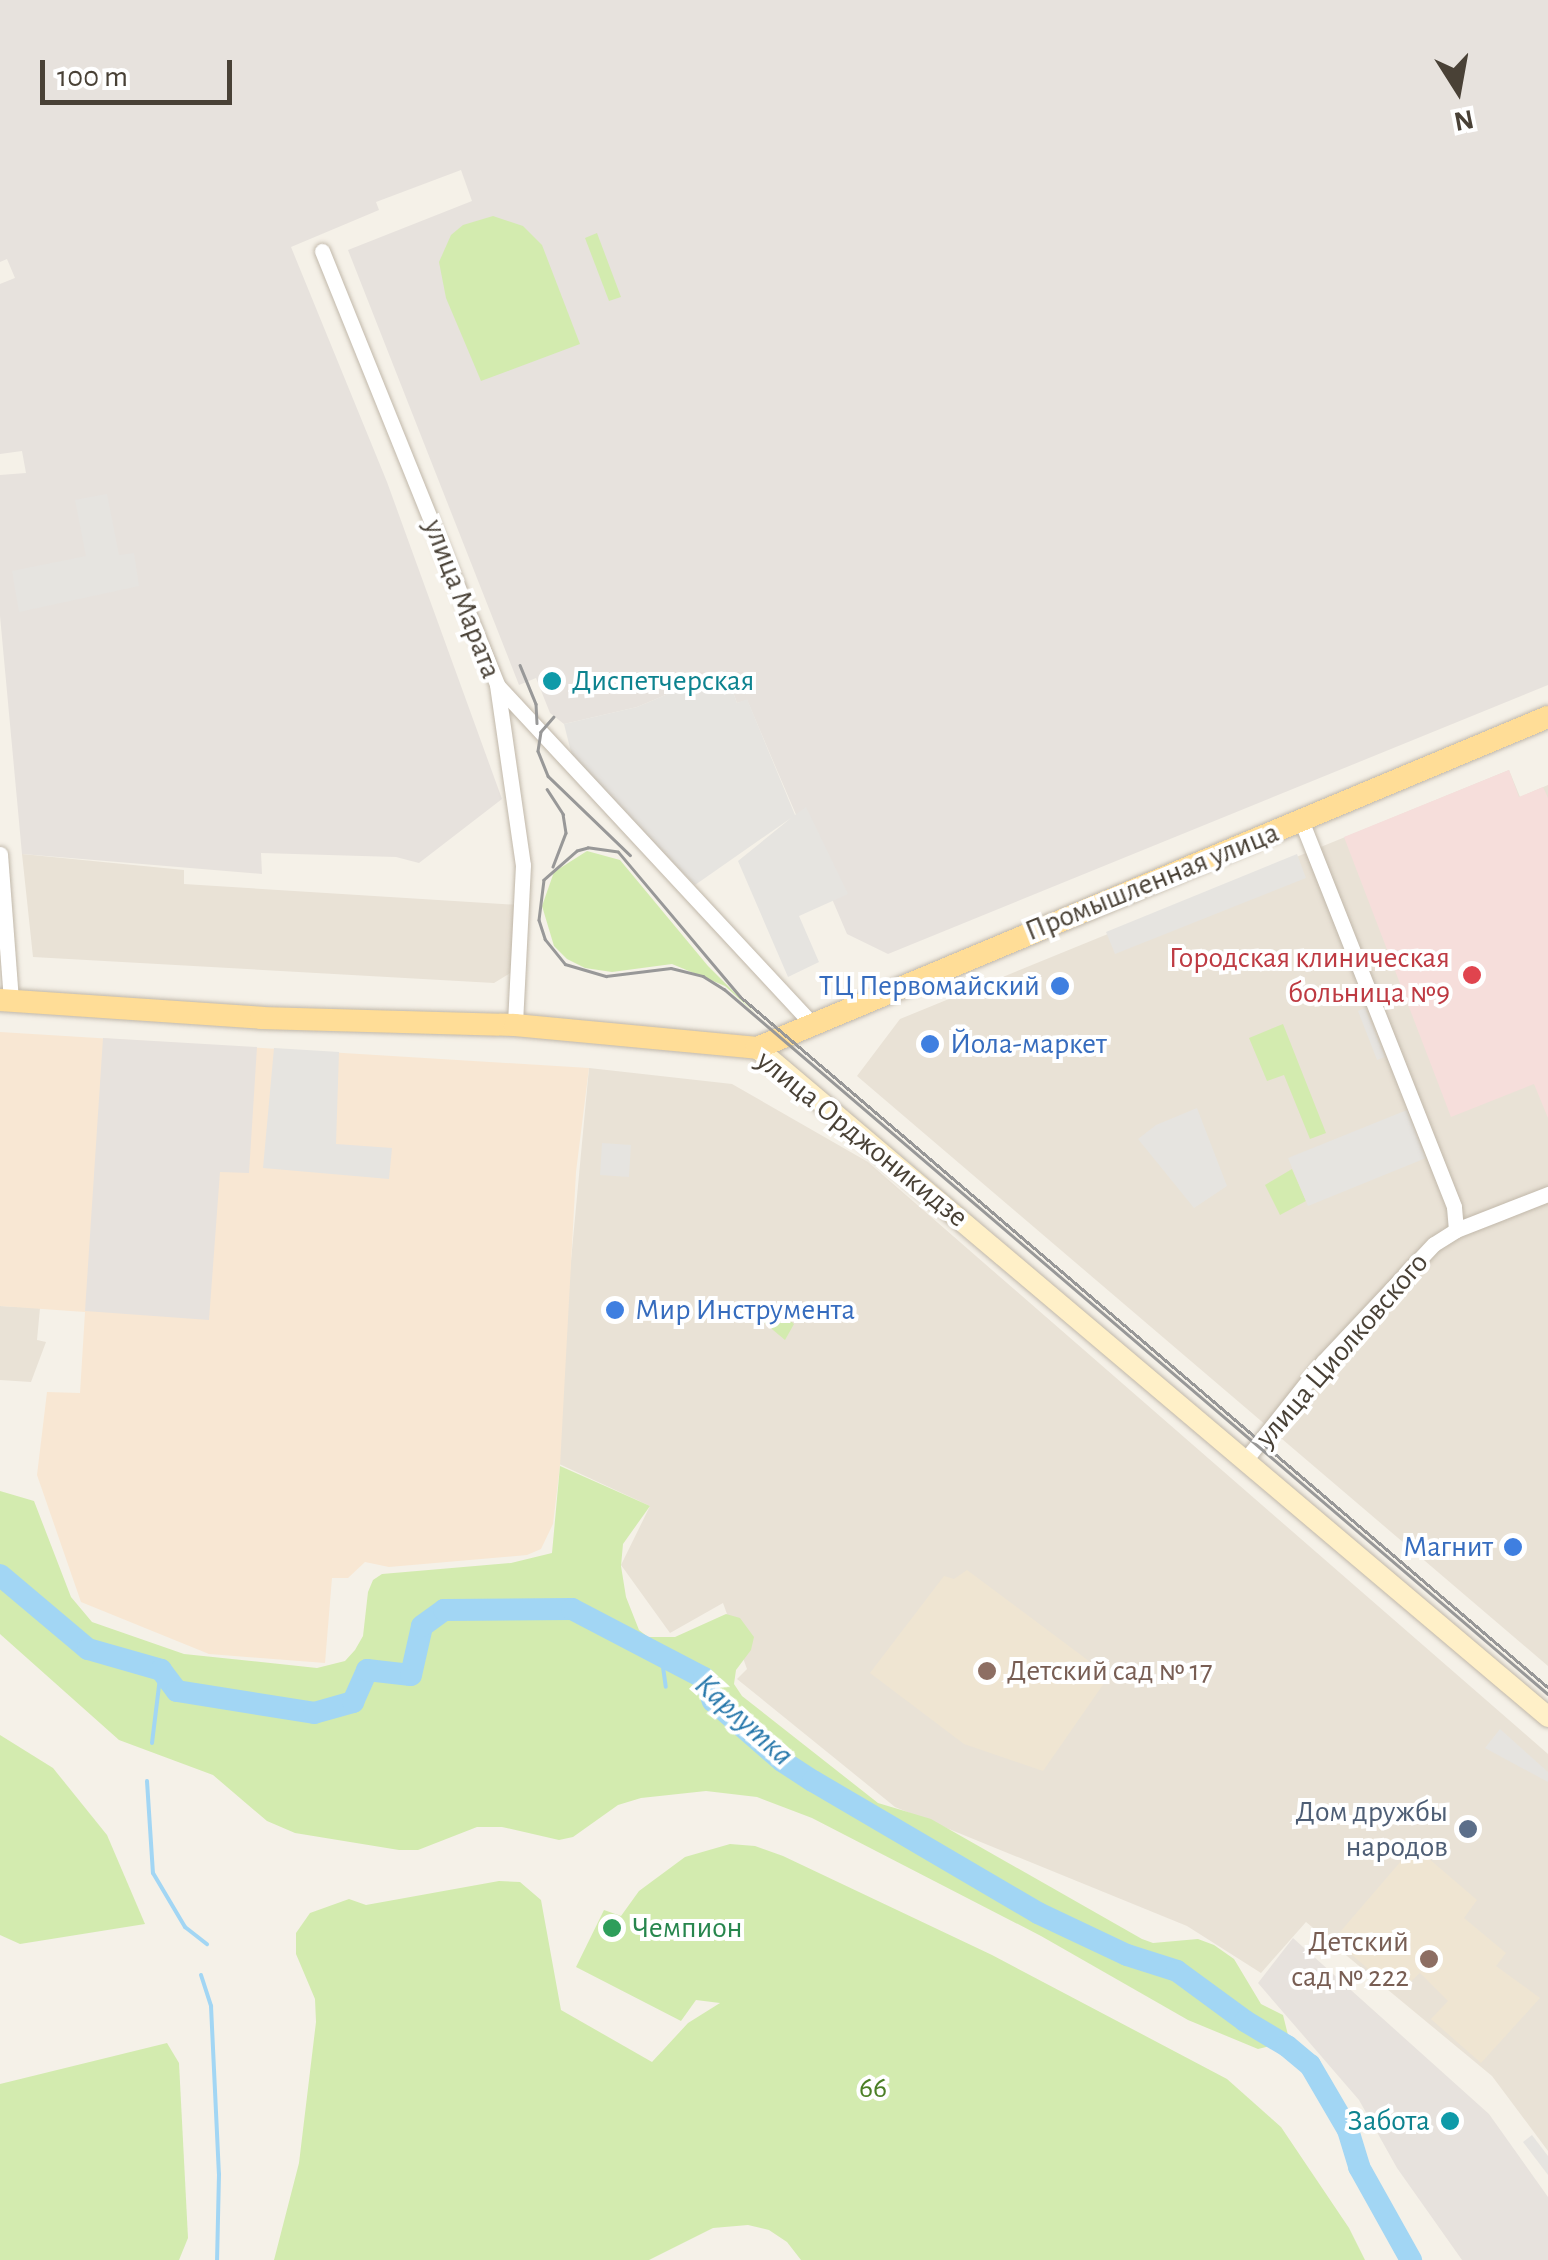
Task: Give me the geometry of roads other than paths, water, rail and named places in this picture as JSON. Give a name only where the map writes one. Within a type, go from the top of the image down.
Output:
[{"type":"main road","name":"Промышленная улица","points":[[757,1048],[1548,717]]},
{"type":"main road","name":"улица Орджоникидзе","points":[[5,1001],[261,1018],[515,1025],[757,1048],[1548,1717]]},
{"type":"street","name":"улица Марата","points":[[322,251],[498,686],[523,866],[515,1025]]},
{"type":"street","points":[[498,686],[812,1024]]},
{"type":"street","points":[[1301,820],[1454,1207],[1456,1230]]},
{"type":"street","points":[[0,854],[5,1001]]},
{"type":"street","name":"улица Циолковского","points":[[1246,1458],[1324,1362],[1434,1244],[1456,1230],[1548,1194]]},
{"type":"waterway","name":"Карлутка","points":[[0,1575],[88,1649],[161,1670],[177,1691],[314,1713],[353,1702],[367,1670],[411,1675],[422,1626],[444,1610],[572,1609],[704,1678],[713,1701],[782,1761],[813,1781],[1038,1913],[1127,1955],[1177,1971],[1245,2021],[1287,2046],[1310,2065],[1348,2130],[1359,2167],[1411,2260]]},
{"type":"waterway","points":[[662,1660],[666,1687]]},
{"type":"waterway","points":[[152,1743],[161,1670]]},
{"type":"waterway","points":[[147,1781],[153,1873],[185,1927],[207,1944]]},
{"type":"waterway","points":[[201,1975],[211,2006],[219,2174],[217,2260]]},
{"type":"tram line","points":[[520,665],[536,704],[537,723]]},
{"type":"tram line","points":[[554,717],[541,732],[538,751],[548,776],[630,855]]},
{"type":"tram line","points":[[547,789],[563,814],[566,833],[553,867]]},
{"type":"tram line","points":[[1548,1688],[740,997],[618,852],[588,848],[577,851],[544,880],[539,920],[545,939],[565,964],[606,976],[671,968],[703,976],[724,989],[1548,1694]]},
{"type":"place","name":"Диспетчерская","points":[[552,681]]},
{"type":"place","name":"Городская клиническая больница №9","points":[[1472,975]]},
{"type":"place","name":"ТЦ Первомайский","points":[[1060,986]]},
{"type":"place","name":"Йола-маркет","points":[[930,1044]]},
{"type":"place","name":"Мир Инструмента","points":[[615,1310]]},
{"type":"place","name":"Магнит","points":[[1513,1547]]},
{"type":"place","name":"Детский сад № 17","points":[[987,1671]]},
{"type":"place","name":"Дом дружбы народов","points":[[1468,1829]]},
{"type":"place","name":"Чемпион","points":[[612,1928]]},
{"type":"place","name":"Детский сад № 222","points":[[1429,1959]]},
{"type":"place","name":"Забота","points":[[1450,2121]]},
{"type":"park label","name":"66","points":[[873,2088]]}]
